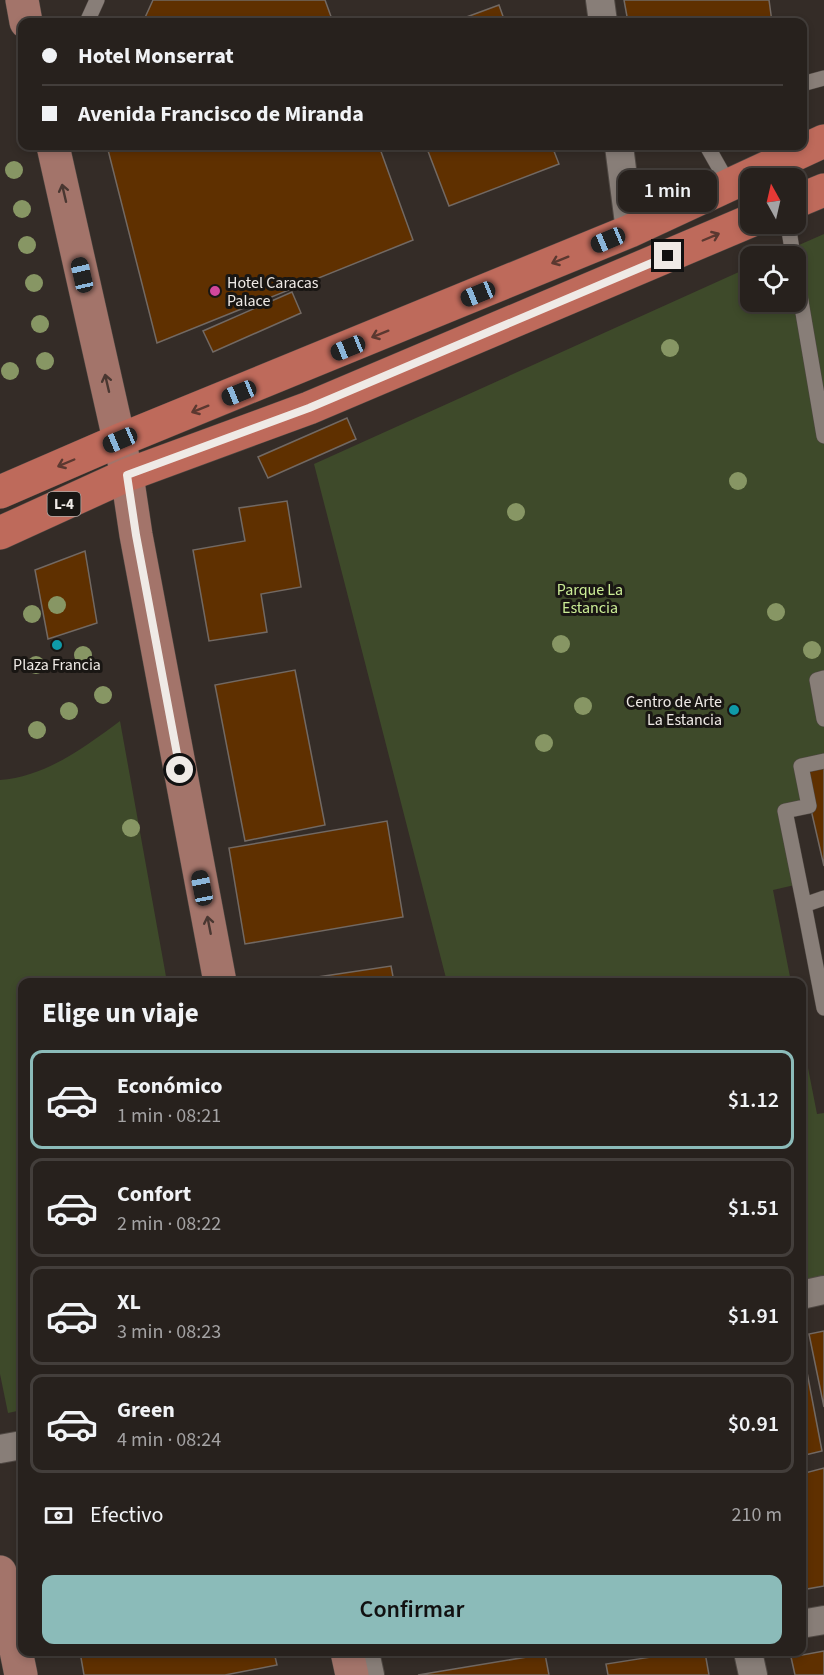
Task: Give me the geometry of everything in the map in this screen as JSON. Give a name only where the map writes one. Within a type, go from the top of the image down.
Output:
[{"type":"main road","points":[[22,0],[25,18]]},
{"type":"main road","name":"L-4","points":[[807,149],[824,141]]},
{"type":"main road","points":[[54,150],[127,475],[136,535],[219,978]]},
{"type":"main road","name":"L-4","points":[[0,492],[120,440],[630,231],[805,150]]},
{"type":"main road","points":[[806,197],[824,190]]},
{"type":"main road","name":"L-4","points":[[0,533],[127,475],[309,408],[740,225]]},
{"type":"main road","points":[[0,1572],[21,1675]]},
{"type":"main road","points":[[348,1656],[352,1675]]},
{"type":"street","points":[[600,0],[602,18]]},
{"type":"street","points":[[620,150],[630,231]]},
{"type":"street","points":[[806,1294],[824,1290]]},
{"type":"street","points":[[0,1449],[18,1446]]},
{"type":"street","points":[[806,1623],[824,1620]]},
{"type":"street","points":[[366,1656],[370,1675]]},
{"type":"street","points":[[749,1656],[753,1675]]},
{"type":"lane","points":[[89,18],[97,0]]},
{"type":"lane","points":[[807,83],[824,78]]},
{"type":"lane","points":[[709,150],[729,185]]},
{"type":"lane","points":[[803,312],[824,435]]},
{"type":"lane","points":[[824,678],[817,680],[824,719]]},
{"type":"lane","points":[[824,761],[801,766],[809,806],[785,811],[824,1008]]},
{"type":"lane","points":[[804,905],[824,898]]},
{"type":"green space","name":"Parque La Estancia","points":[[824,234],[824,761],[809,806],[785,811],[799,884],[773,890],[790,978],[446,978],[314,464],[740,272],[740,312],[806,312],[806,246],[797,246]]},
{"type":"green space","points":[[120,721],[166,978],[18,978],[18,1411],[8,1413],[0,1374],[0,780],[17,778],[49,767],[93,741]]},
{"type":"green space","points":[[806,1058],[817,1114],[824,1113],[824,1289],[806,1293]]},
{"type":"building","points":[[153,0],[325,0],[332,18],[145,18]]},
{"type":"building","points":[[624,0],[769,0],[771,18],[627,18]]},
{"type":"building","points":[[499,5],[504,18],[464,18]]},
{"type":"building","name":"Hotel Caracas Palace","points":[[108,150],[380,150],[413,240],[157,343]]},
{"type":"building","points":[[428,150],[554,150],[559,164],[449,206]]},
{"type":"building","points":[[292,292],[301,313],[213,352],[203,331]]},
{"type":"building","points":[[347,418],[356,439],[268,478],[258,457]]},
{"type":"building","points":[[287,501],[301,587],[261,594],[267,632],[209,641],[193,550],[245,541],[239,508]]},
{"type":"building","points":[[85,551],[97,623],[48,639],[35,570]]},
{"type":"building","points":[[295,670],[325,825],[245,841],[215,685]]},
{"type":"building","points":[[824,761],[824,866],[801,766]]},
{"type":"building","points":[[387,821],[403,917],[245,944],[229,848]]},
{"type":"building","points":[[391,966],[393,978],[311,978]]},
{"type":"building","points":[[824,1331],[824,1407],[809,1334]]},
{"type":"building","points":[[806,1367],[822,1451],[806,1455]]},
{"type":"building","points":[[824,1468],[824,1586],[806,1589],[806,1473]]},
{"type":"building","points":[[824,1651],[824,1675],[795,1675],[791,1657]]},
{"type":"building","points":[[81,1656],[275,1656],[277,1665],[225,1675],[84,1675]]},
{"type":"building","points":[[533,1656],[545,1656],[549,1675],[418,1675]]},
{"type":"building","points":[[658,1656],[704,1656],[709,1675],[608,1675],[606,1664]]},
{"type":"place","name":"Hotel Caracas Palace","points":[[215,291]]},
{"type":"place","name":"Plaza Francia","points":[[57,645]]},
{"type":"place","name":"Centro de Arte La Estancia","points":[[734,710]]},
{"type":"route","points":[[180,770],[127,475],[309,408],[668,256]]}]
